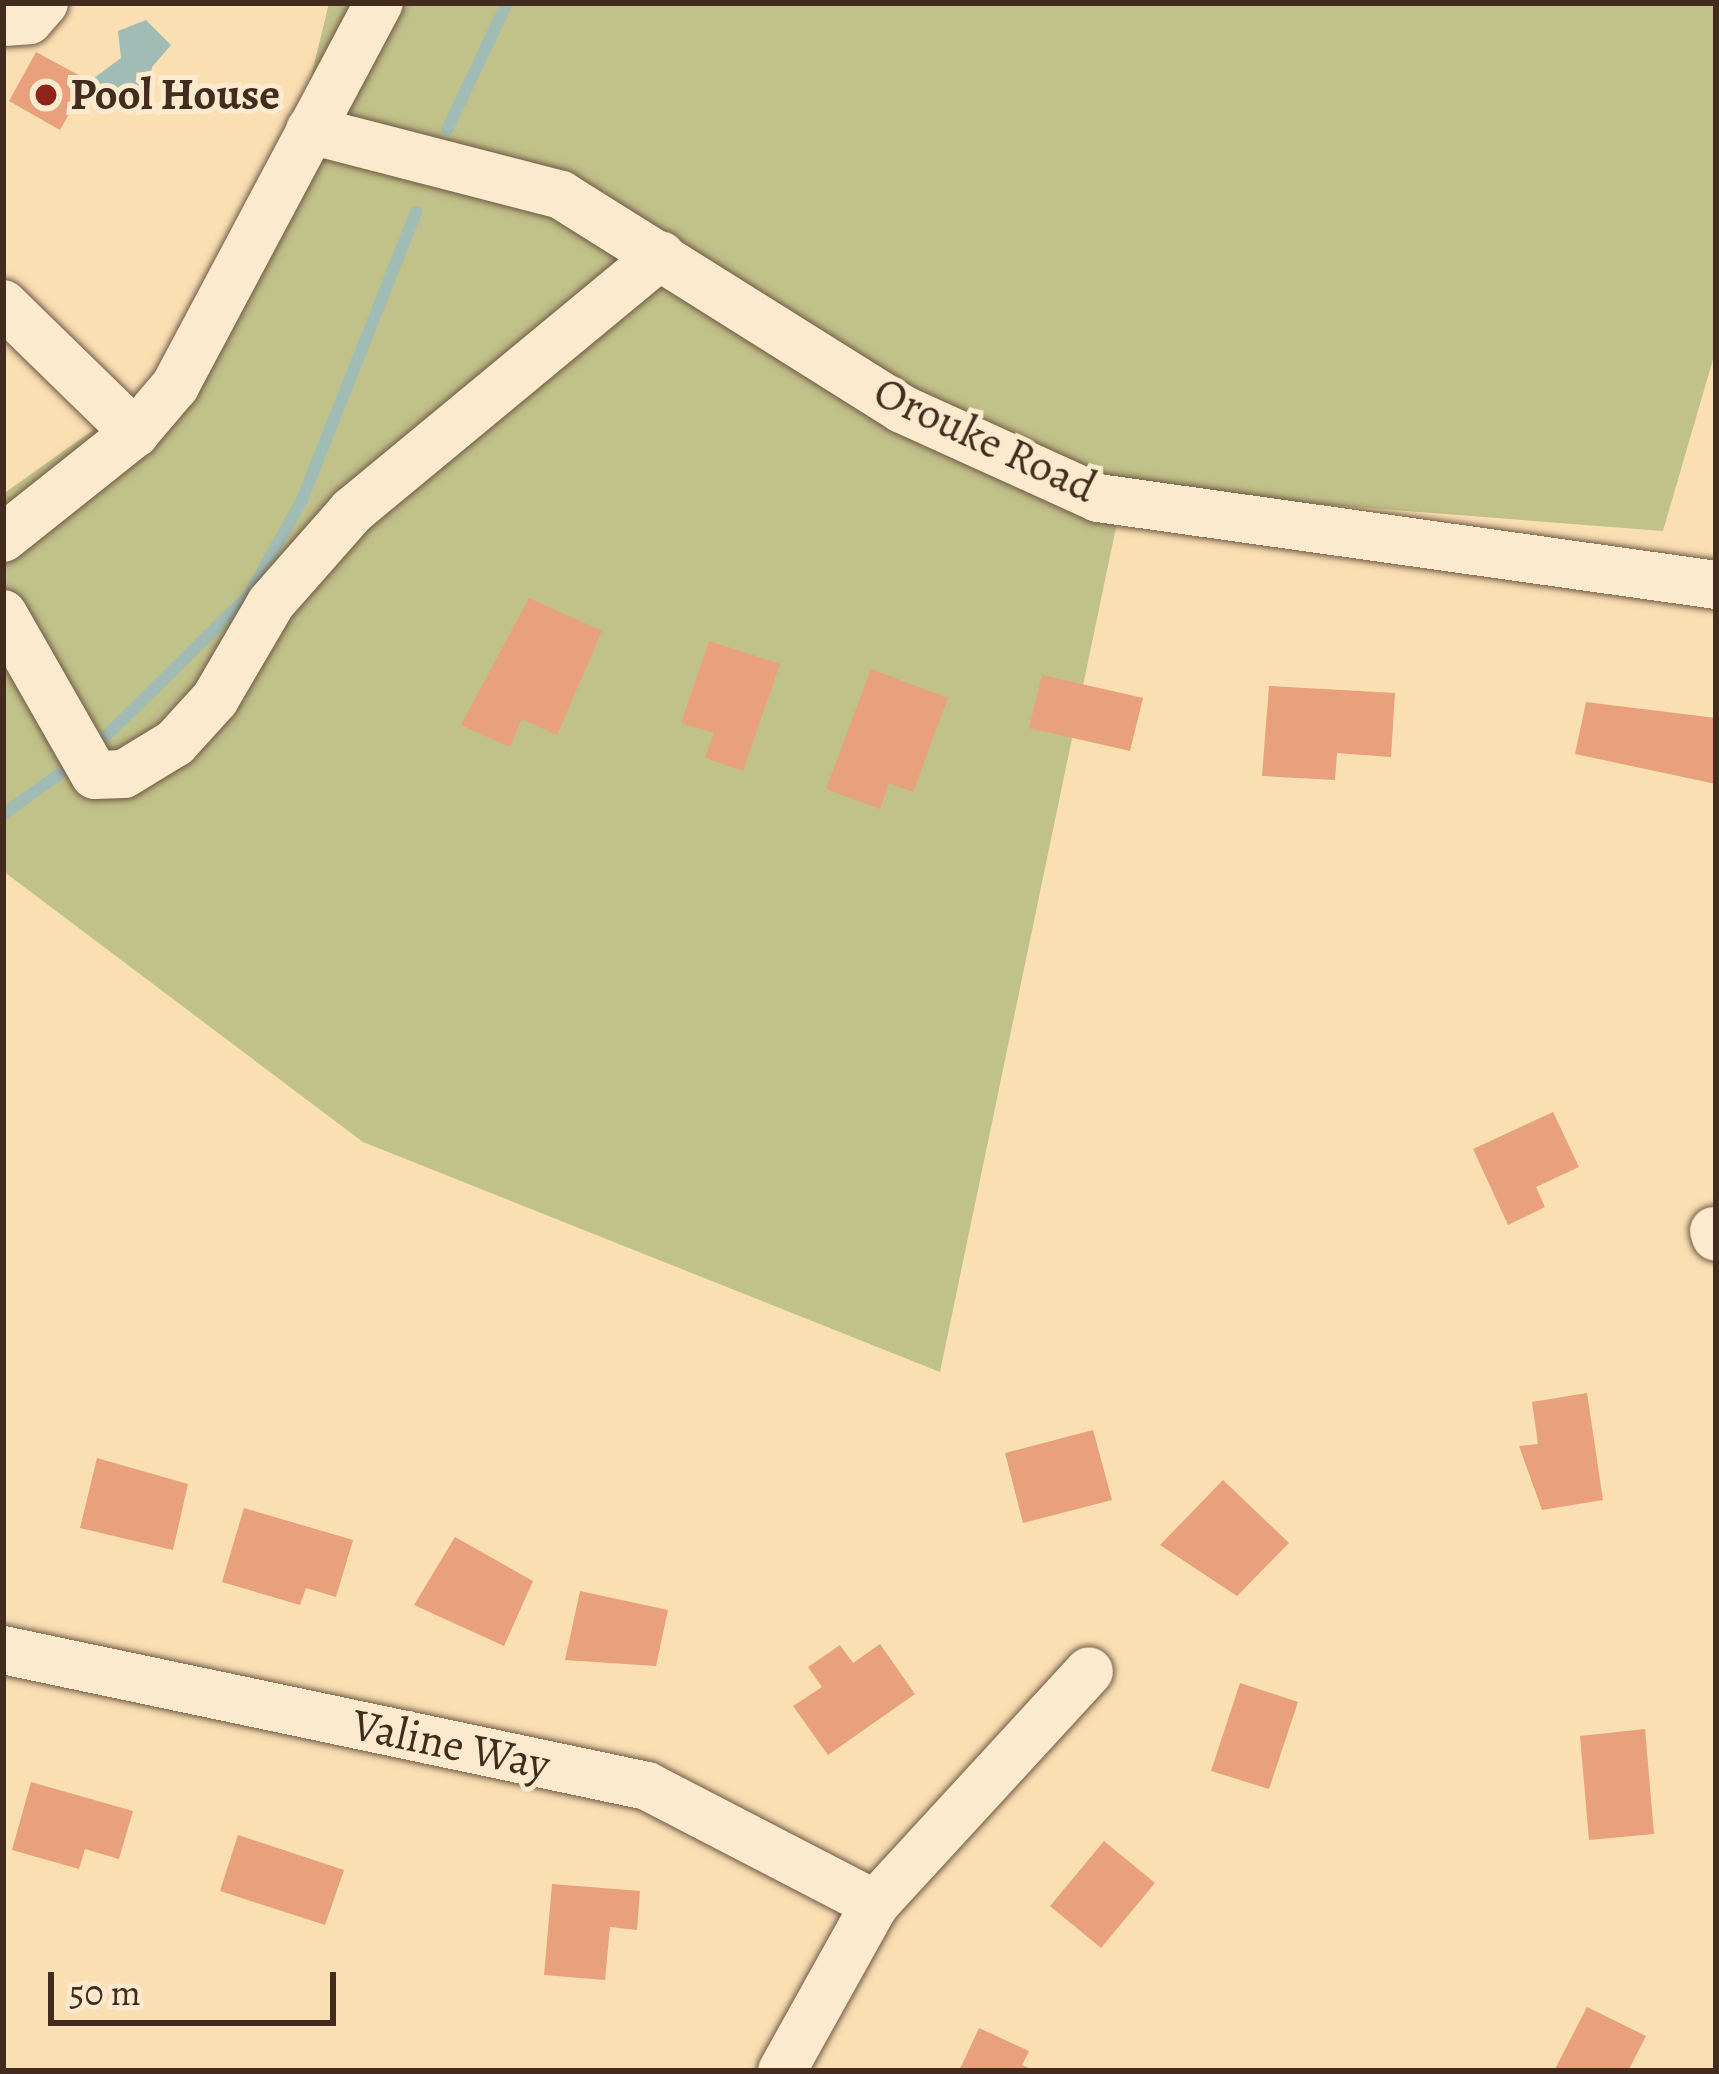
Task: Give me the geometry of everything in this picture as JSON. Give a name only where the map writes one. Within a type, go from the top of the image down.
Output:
[{"type":"street","points":[[3,22],[29,20],[44,3]]},
{"type":"street","points":[[3,538],[135,433],[175,386],[379,3]]},
{"type":"street","name":"Orouke Road","points":[[310,130],[561,195],[902,409],[1098,498],[1716,585]]},
{"type":"street","points":[[3,614],[95,776],[124,774],[176,743],[271,603],[352,511],[661,255]]},
{"type":"street","points":[[3,304],[135,433]]},
{"type":"street","name":"Valine Way","points":[[3,1650],[647,1786],[875,1904]]},
{"type":"street","points":[[782,2071],[875,1904],[1089,1671]]},
{"type":"green space","points":[[329,3],[1716,3],[1716,349],[1663,531],[1124,489],[940,1372],[363,1142],[3,871],[3,494],[172,374],[301,118]]},
{"type":"water","points":[[146,20],[171,45],[152,67],[150,96],[132,107],[101,97],[94,78],[121,58],[118,31]]},
{"type":"building","name":"Pool House","points":[[36,52],[88,80],[60,130],[9,101]]},
{"type":"building","points":[[529,598],[602,631],[557,735],[522,719],[510,747],[461,725]]},
{"type":"building","points":[[709,641],[780,664],[743,771],[705,758],[714,733],[681,723]]},
{"type":"building","points":[[871,669],[948,698],[913,792],[889,783],[880,809],[826,789]]},
{"type":"building","points":[[1042,675],[1143,698],[1130,751],[1029,728]]},
{"type":"building","points":[[1269,686],[1395,693],[1391,757],[1337,753],[1335,780],[1262,776]]},
{"type":"building","points":[[1586,702],[1716,718],[1716,784],[1575,754]]},
{"type":"building","points":[[1553,1112],[1579,1167],[1536,1187],[1545,1207],[1508,1225],[1473,1149]]},
{"type":"building","points":[[1587,1393],[1603,1500],[1542,1510],[1519,1446],[1538,1444],[1532,1402]]},
{"type":"building","points":[[1093,1430],[1112,1500],[1023,1523],[1005,1453]]},
{"type":"building","points":[[97,1458],[188,1484],[173,1550],[80,1528]]},
{"type":"building","points":[[1223,1480],[1289,1543],[1237,1596],[1160,1545]]},
{"type":"building","points":[[244,1508],[353,1540],[336,1597],[306,1588],[300,1605],[222,1582]]},
{"type":"building","points":[[455,1537],[533,1581],[504,1646],[414,1605]]},
{"type":"building","points":[[580,1591],[668,1610],[656,1666],[565,1660]]},
{"type":"building","points":[[880,1644],[915,1694],[828,1755],[793,1706],[822,1687],[808,1667],[840,1645],[853,1663]]},
{"type":"building","points":[[1240,1683],[1298,1702],[1269,1789],[1211,1771]]},
{"type":"building","points":[[1645,1729],[1654,1834],[1589,1840],[1580,1736]]},
{"type":"building","points":[[31,1782],[133,1811],[119,1859],[85,1849],[79,1869],[12,1850]]},
{"type":"building","points":[[238,1835],[344,1870],[325,1925],[220,1891]]},
{"type":"building","points":[[1104,1841],[1155,1883],[1101,1948],[1050,1906]]},
{"type":"building","points":[[552,1884],[640,1891],[637,1930],[610,1927],[605,1980],[544,1975]]},
{"type":"building","points":[[1587,2007],[1646,2036],[1628,2071],[1554,2071]]},
{"type":"building","points":[[979,2028],[1029,2051],[1022,2065],[1036,2071],[959,2071]]},
{"type":"waterway","points":[[447,130],[507,3]]},
{"type":"waterway","points":[[91,751],[249,595],[302,500],[416,212]]},
{"type":"waterway","points":[[3,814],[75,763]]},
{"type":"place","name":"Pool House","points":[[46,95]]}]
